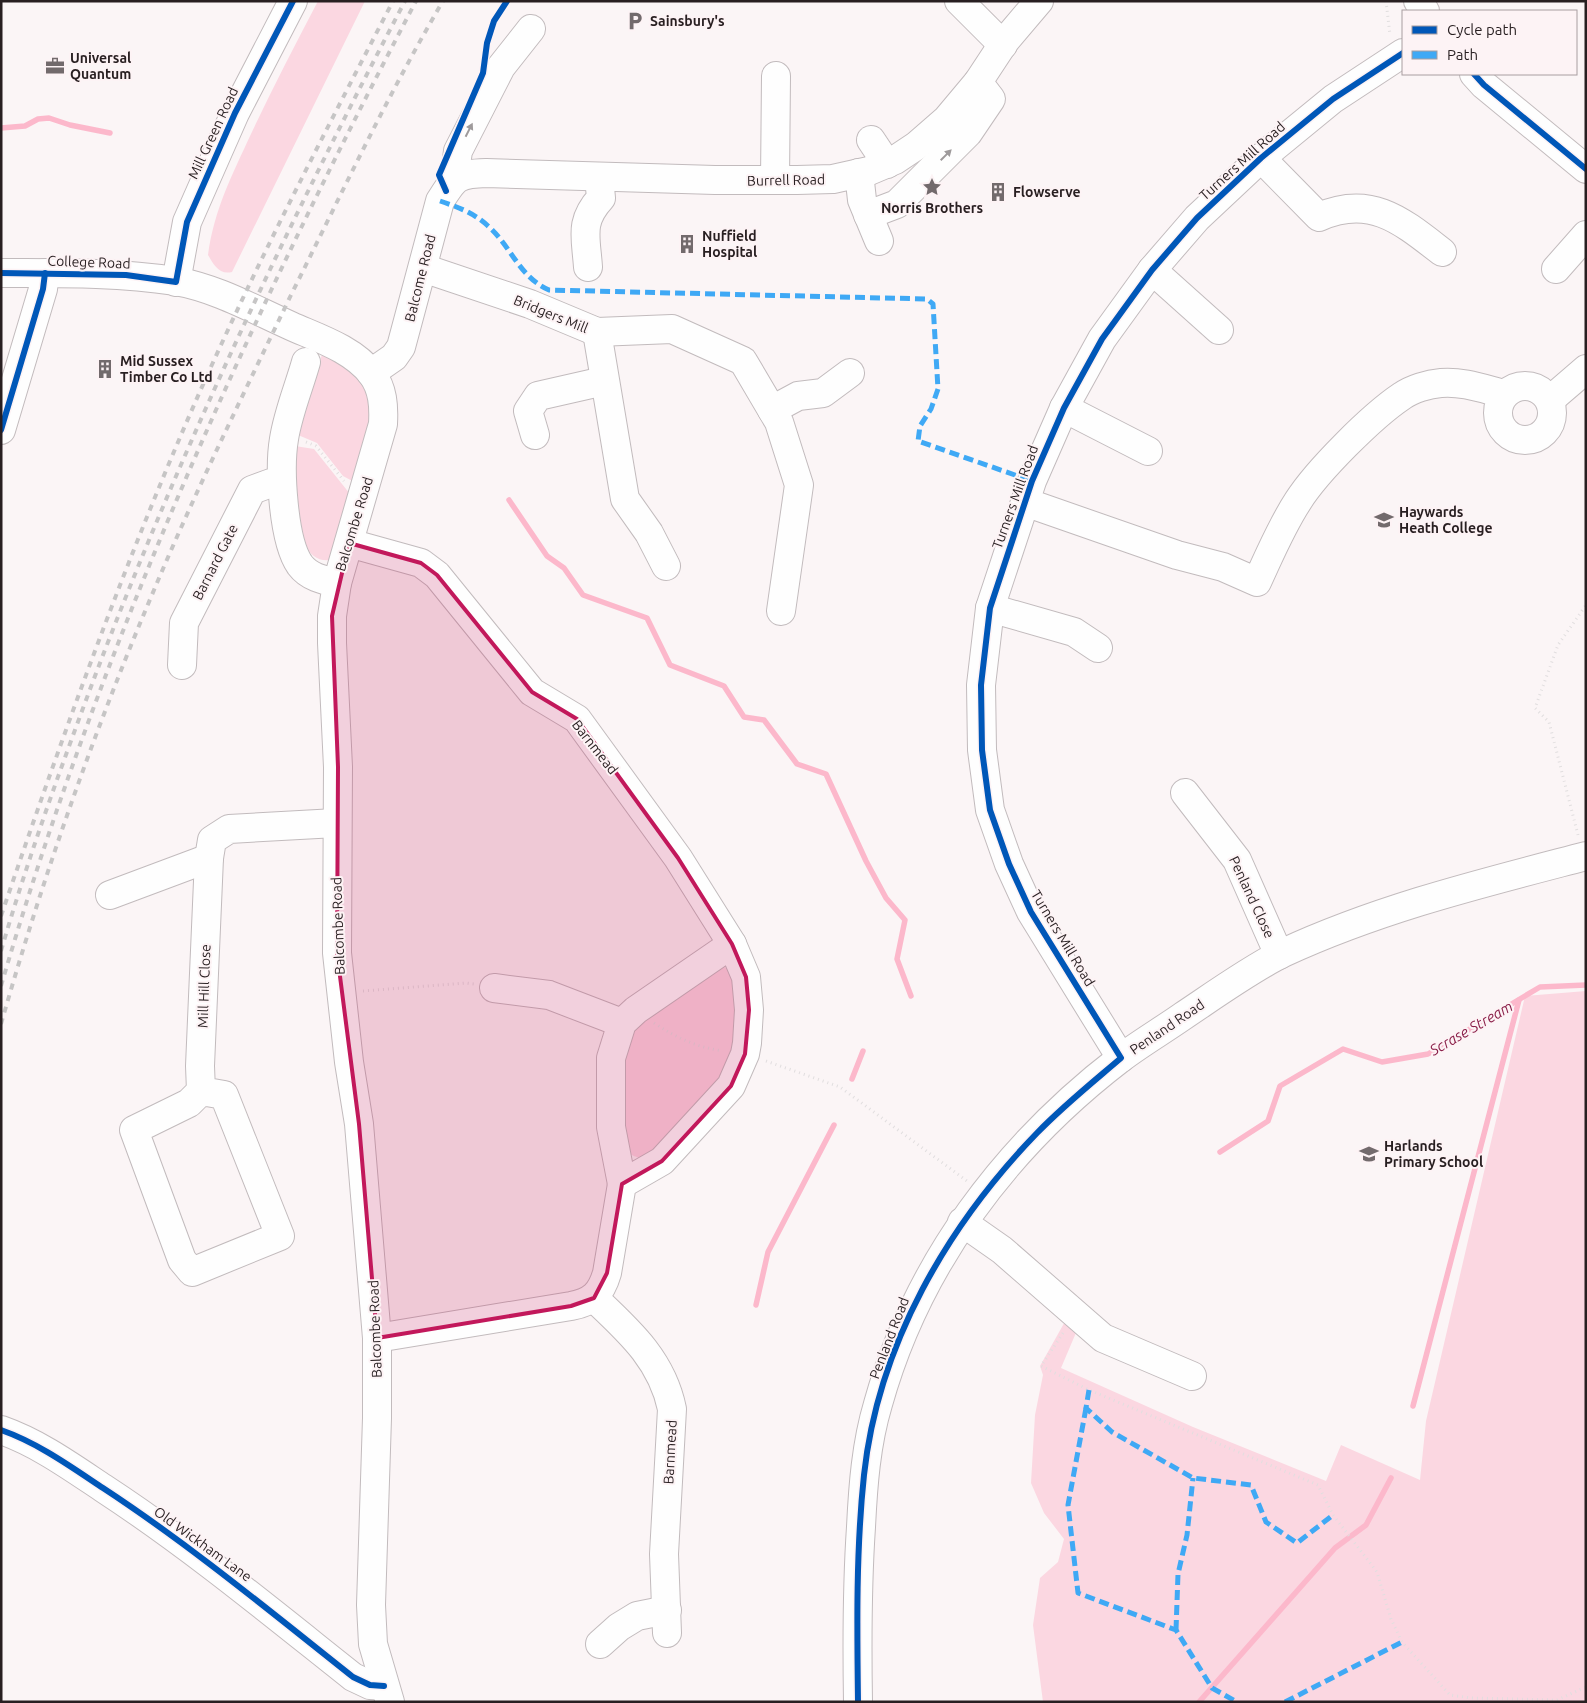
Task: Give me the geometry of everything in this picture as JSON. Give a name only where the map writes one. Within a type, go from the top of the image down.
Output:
[{"type":"street","points":[[959,1],[1003,45]]},
{"type":"street","name":"Burrell Road","points":[[459,176],[486,173],[775,180],[833,179],[858,174],[887,164],[916,146],[947,119],[978,82],[1003,45],[1040,1]]},
{"type":"street","name":"Mill Green Road","points":[[176,282],[187,222],[285,4]]},
{"type":"street","points":[[459,176],[456,165],[458,151],[501,67],[531,28]]},
{"type":"street","name":"Turners Mill Road","points":[[1122,1058],[1031,912],[1009,864],[990,810],[982,750],[981,685],[990,608],[1024,502],[1064,408],[1102,339],[1152,270],[1198,218],[1261,158],[1397,45]]},
{"type":"street","points":[[1475,75],[1484,85],[1586,170]]},
{"type":"street","points":[[775,180],[776,76]]},
{"type":"street","points":[[868,215],[898,204],[968,133],[992,99],[978,82]]},
{"type":"street","points":[[872,140],[887,164]]},
{"type":"street","name":"Turners Mill Road","points":[[1261,158],[1319,217],[1335,210],[1369,208],[1389,214],[1442,252]]},
{"type":"street","points":[[858,174],[862,200],[879,241]]},
{"type":"street","name":"Balcome Road","points":[[371,373],[394,356],[401,347],[440,201],[452,180],[459,176]]},
{"type":"street","points":[[588,267],[586,222],[591,209],[601,198],[599,177]]},
{"type":"street","points":[[1556,269],[1586,235]]},
{"type":"street","name":"Bridgers Mill","points":[[423,268],[530,304],[597,332],[672,329],[744,361],[779,422],[799,485],[781,611]]},
{"type":"street","points":[[1152,270],[1219,330]]},
{"type":"street","name":"College Road","points":[[1,273],[126,275],[176,282]]},
{"type":"street","points":[[1,430],[43,289],[45,273]]},
{"type":"street","name":"Balcombe Road","points":[[176,282],[224,295],[324,340],[346,352],[371,373],[380,390],[384,406],[382,424],[365,491],[337,583],[332,643],[338,767],[336,923],[340,992],[359,1124],[377,1338],[377,1428],[371,1605],[373,1644],[387,1694]]},
{"type":"street","points":[[597,332],[625,499],[649,533],[666,566]]},
{"type":"street","points":[[306,362],[284,438],[281,484],[294,556],[301,567],[311,576],[337,583]]},
{"type":"street","points":[[1550,400],[1586,369]]},
{"type":"street","points":[[772,410],[798,396],[823,393],[850,374]]},
{"type":"street","points":[[535,435],[528,411],[538,396],[604,380]]},
{"type":"street","points":[[1024,502],[1177,555],[1223,567],[1258,582],[1281,528],[1299,499],[1343,449],[1402,395],[1418,388],[1440,383],[1460,383],[1504,394],[1525,387],[1538,390],[1550,400],[1554,412],[1551,423],[1544,434],[1533,440],[1516,438],[1506,432],[1497,418],[1499,404],[1504,394]]},
{"type":"street","points":[[1064,408],[1148,451]]},
{"type":"street","name":"Barnard Gate","points":[[182,665],[184,623],[252,490],[271,483],[281,484]]},
{"type":"street","name":"Barnmead","points":[[349,542],[421,563],[437,575],[532,692],[577,719],[678,858],[732,944],[746,977],[749,1010],[745,1054],[731,1086],[662,1161],[622,1184]]},
{"type":"street","points":[[990,608],[1074,632],[1098,648]]},
{"type":"street","name":"Penland Close","points":[[1185,793],[1237,860],[1279,955]]},
{"type":"street","name":"Mill Hill Close","points":[[213,1093],[134,1130],[182,1260],[192,1272],[280,1236],[213,1093],[200,1066],[209,858],[212,840],[229,829],[336,823]]},
{"type":"street","name":"Penland Road","points":[[858,1702],[856,1602],[864,1474],[877,1406],[896,1349],[926,1281],[962,1222],[983,1194],[1036,1133],[1122,1058],[1279,955],[1328,934],[1480,882],[1585,856]]},
{"type":"street","points":[[110,894],[209,858]]},
{"type":"street","points":[[377,1338],[571,1306],[585,1303],[594,1298],[603,1287],[607,1273],[622,1184],[611,1127],[611,1058],[629,1016],[732,944]]},
{"type":"street","points":[[494,988],[549,995],[629,1016]]},
{"type":"street","points":[[962,1222],[1002,1250],[1104,1338],[1192,1376]]},
{"type":"street","name":"Barnmead","points":[[594,1298],[651,1356],[668,1391],[672,1409],[664,1554],[667,1621],[637,1616],[619,1627],[600,1644]]},
{"type":"street","name":"Old Wickham Lane","points":[[1,1430],[50,1453],[122,1501],[248,1593],[353,1677],[387,1694]]},
{"type":"path","points":[[1386,1],[1397,45]]},
{"type":"path","points":[[284,438],[316,446],[346,484],[365,491]]},
{"type":"path","points":[[1585,856],[1549,722],[1535,708],[1558,644],[1586,605]]},
{"type":"path","points":[[340,992],[466,982],[494,988]]},
{"type":"path","points":[[629,1016],[678,1039],[701,1047],[745,1054],[840,1088],[983,1194]]},
{"type":"path","points":[[1067,1306],[1062,1319],[1068,1324],[1041,1366],[1089,1390],[1318,1485],[1333,1515],[1377,1572],[1391,1618],[1402,1642],[1450,1695],[1471,1698],[1558,1700],[1586,1687]]},
{"type":"highlighted area","points":[[349,543],[421,563],[437,575],[532,692],[577,719],[678,858],[732,944],[746,977],[749,1010],[745,1054],[731,1086],[662,1161],[622,1184],[607,1273],[594,1298],[571,1306],[377,1338],[359,1124],[337,953],[338,767],[332,616]]},
{"type":"shaded area","points":[[318,1],[365,1],[232,272],[220,271],[208,255],[219,208],[259,117]]},
{"type":"shaded area","points":[[323,351],[338,359],[365,384],[373,411],[358,484],[343,476],[317,443],[298,435]]},
{"type":"shaded area","points":[[295,446],[314,449],[350,494],[331,560],[317,558],[307,549],[301,533],[295,494]]},
{"type":"shaded area","points":[[713,965],[733,969],[743,1012],[723,1083],[648,1160],[635,1156],[626,1150],[621,1141],[620,1059],[631,1026]]},
{"type":"shaded area","points":[[1586,991],[1586,1702],[1043,1702],[1033,1625],[1040,1578],[1058,1562],[1064,1539],[1044,1513],[1031,1483],[1035,1415],[1043,1375],[1040,1366],[1067,1318],[1078,1328],[1061,1368],[1193,1427],[1326,1481],[1341,1445],[1420,1480],[1426,1421],[1525,996]]},
{"type":"waterway","name":"Scrase Stream","points":[[1,128],[25,126],[38,119],[49,118],[70,125],[110,133]]},
{"type":"waterway","points":[[509,500],[547,556],[564,568],[583,595],[647,618],[670,665],[724,686],[744,717],[764,720],[797,764],[826,774],[866,861],[886,898],[905,920],[897,959],[911,996]]},
{"type":"waterway","name":"Scrase Stream","points":[[1220,1152],[1268,1121],[1280,1086],[1343,1049],[1382,1062],[1428,1054],[1540,987],[1586,985]]},
{"type":"waterway","points":[[1413,1406],[1519,1000]]},
{"type":"waterway","points":[[852,1079],[863,1051]]},
{"type":"waterway","points":[[756,1305],[768,1252],[834,1125]]},
{"type":"waterway","points":[[1199,1702],[1335,1548],[1366,1525],[1391,1478]]},
{"type":"railway","points":[[1,916],[92,658],[167,468],[217,354],[265,252],[393,1]]},
{"type":"railway","points":[[1,951],[11,916],[70,744],[164,503],[201,418],[320,166],[405,1]]},
{"type":"railway","points":[[1,986],[41,858],[85,732],[132,607],[184,483],[238,361],[295,240],[416,1]]},
{"type":"railway","points":[[1,1024],[34,914],[90,751],[132,643],[170,553],[203,479],[291,295],[383,110],[443,1]]},
{"type":"marked path","points":[[440,201],[466,211],[483,221],[496,234],[530,277],[549,290],[927,299],[933,304],[938,389],[931,409],[920,426],[918,441],[1032,481]]},
{"type":"marked path","points":[[1089,1390],[1086,1408],[1112,1432],[1193,1478],[1251,1485],[1266,1522],[1297,1543],[1333,1515]]},
{"type":"marked path","points":[[1086,1408],[1068,1505],[1078,1593],[1176,1630],[1212,1688],[1237,1702]]},
{"type":"marked path","points":[[1176,1630],[1178,1574],[1187,1535],[1193,1478]]},
{"type":"marked path","points":[[1285,1702],[1402,1642]]},
{"type":"cycle path","points":[[1,273],[126,275],[176,282],[187,222],[235,113],[293,1]]},
{"type":"cycle path","points":[[446,191],[439,175],[483,73],[487,43],[494,21],[507,1]]},
{"type":"cycle path","points":[[858,1702],[858,1560],[864,1475],[872,1427],[884,1380],[901,1334],[922,1290],[946,1248],[974,1207],[1004,1169],[1057,1113],[1121,1058],[1031,912],[1009,864],[990,810],[982,750],[981,685],[990,608],[1032,481],[1064,408],[1102,339],[1152,270],[1197,218],[1261,158],[1333,99],[1402,54]]},
{"type":"cycle path","points":[[1475,75],[1484,85],[1586,169]]},
{"type":"cycle path","points":[[1,430],[43,289],[45,273]]},
{"type":"cycle path","points":[[1,1430],[28,1441],[54,1456],[167,1532],[353,1677],[370,1685],[384,1686]]},
{"type":"place","name":"Sainsbury's","points":[[635,21]]},
{"type":"place","name":"Universal Quantum","points":[[55,66]]},
{"type":"place","name":"Norris Brothers","points":[[932,187]]},
{"type":"place","name":"Flowserve","points":[[998,192]]},
{"type":"place","name":"Nuffield Hospital","points":[[687,244]]},
{"type":"place","name":"Mid Sussex Timber Co Ltd","points":[[105,369]]},
{"type":"place","name":"Haywards Heath College","points":[[1384,520]]},
{"type":"place","name":"Harlands Primary School","points":[[1369,1154]]}]
